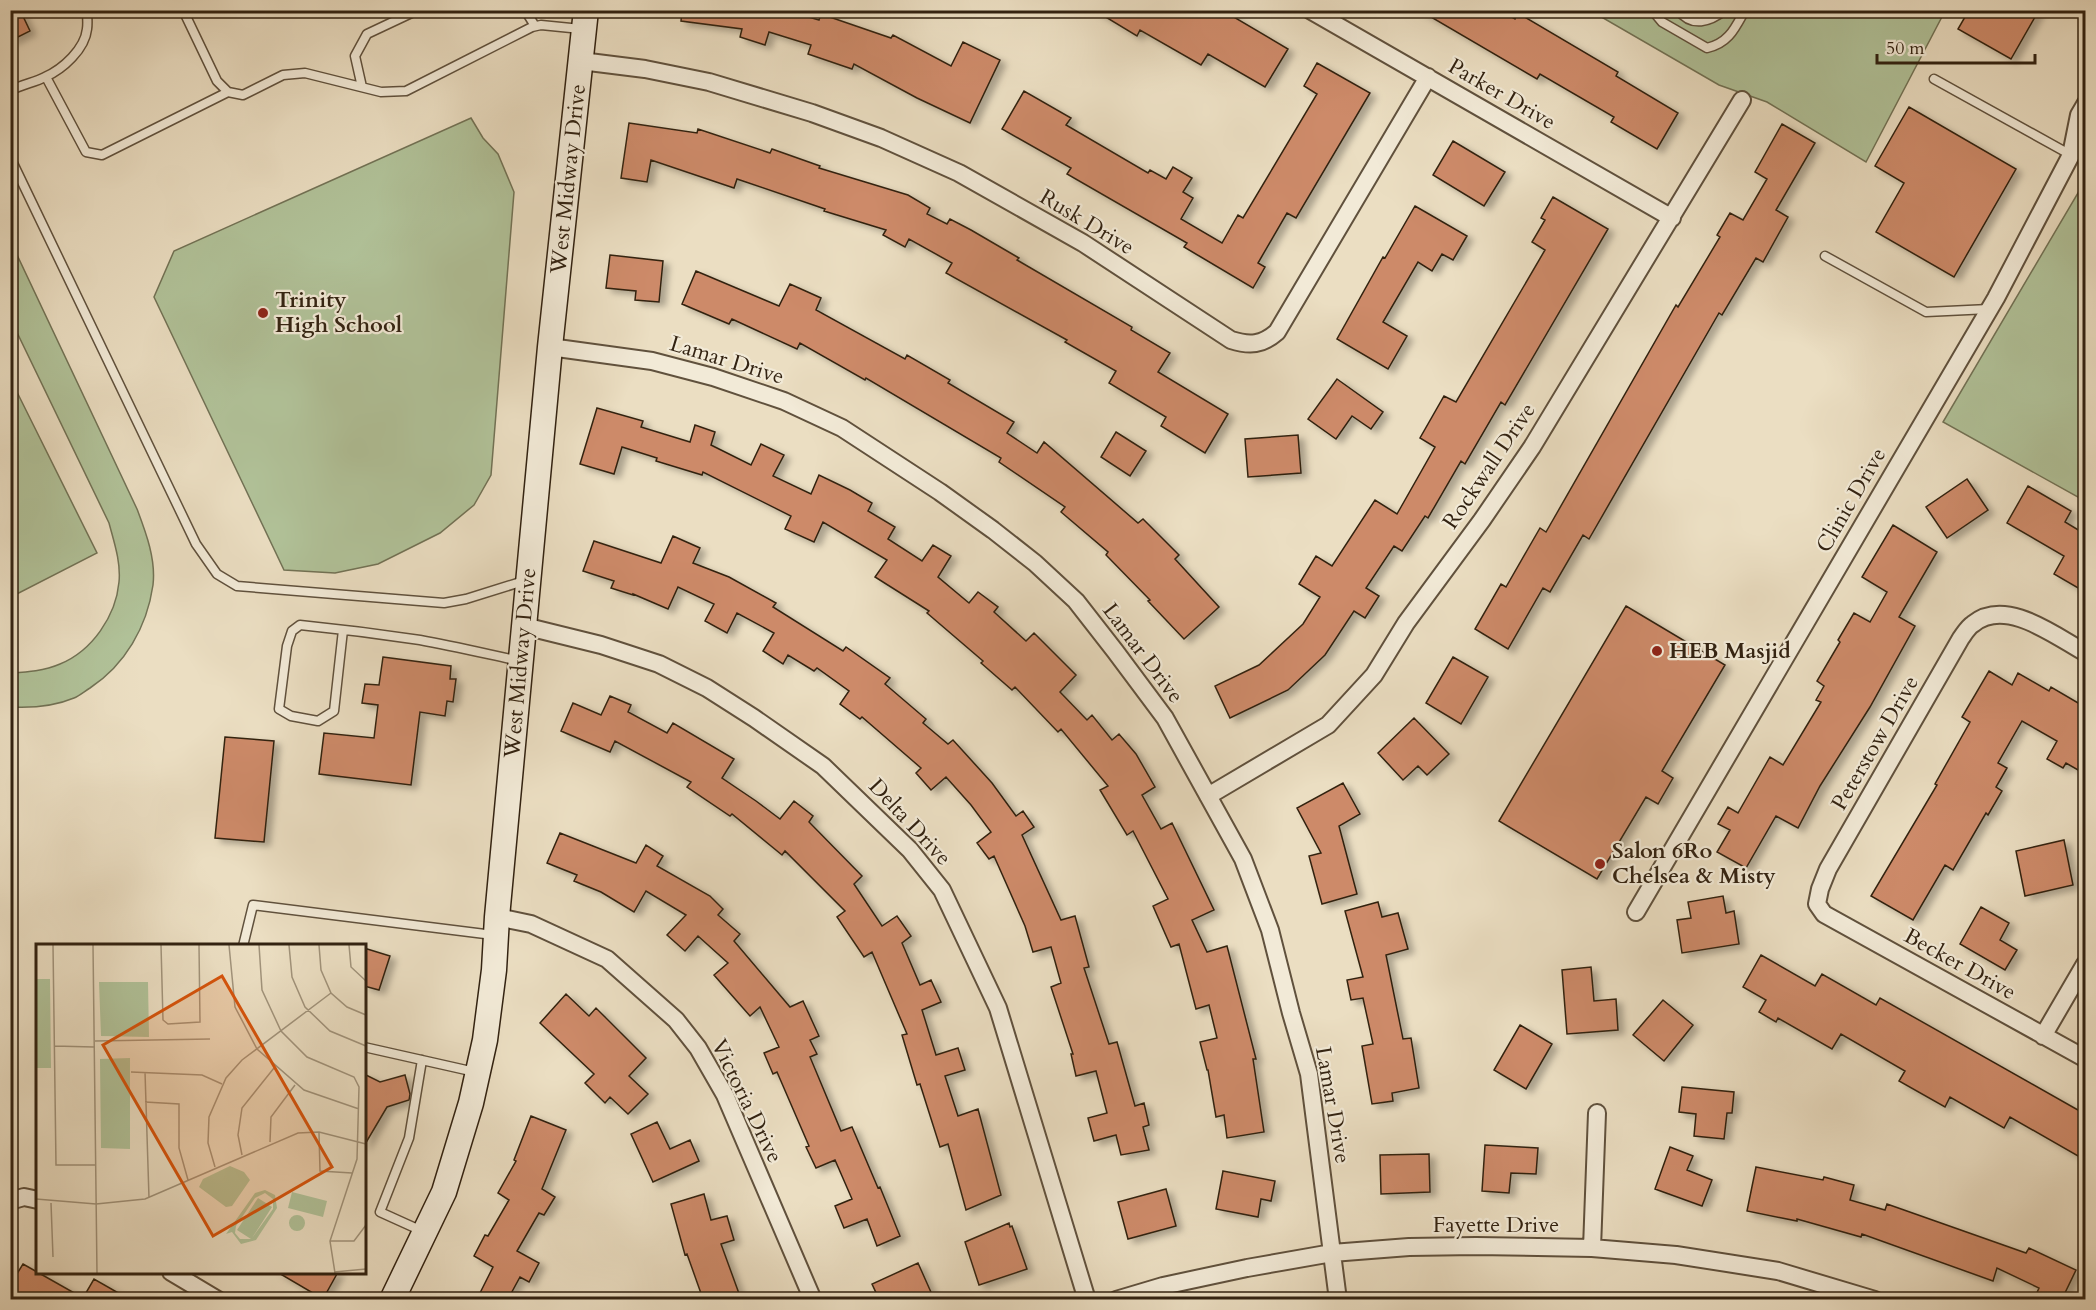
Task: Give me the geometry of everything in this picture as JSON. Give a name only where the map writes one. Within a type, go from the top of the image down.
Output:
[{"type":"street","name":"Parker Drive","points":[[1310,10],[1672,218]]},
{"type":"street","name":"West Midway Drive","points":[[392,1299],[444,1192],[471,1103],[485,1040],[494,970],[550,347],[585,20]]},
{"type":"street","name":"Rusk Drive","points":[[581,61],[645,69],[709,82],[812,113],[881,138],[959,173],[1083,243],[1232,340],[1248,345],[1266,341],[1277,332],[1428,77]]},
{"type":"street","name":"Rockwall Drive","points":[[1208,796],[1328,725],[1374,675],[1406,623],[1482,520],[1532,447],[1742,100]]},
{"type":"street","name":"Clinic Drive","points":[[1636,912],[1989,309],[2071,155],[2079,115],[2085,103]]},
{"type":"street","name":"Lamar Drive","points":[[550,347],[652,361],[713,377],[784,401],[842,428],[940,492],[1035,563],[1076,601],[1165,718],[1243,859],[1270,930],[1309,1074],[1338,1299]]},
{"type":"street","name":"Peterstow Drive","points":[[1817,904],[1828,869],[1961,638],[1973,624],[1988,616],[2005,613],[2019,617],[2085,653]]},
{"type":"street","name":"Delta Drive","points":[[524,626],[601,645],[659,664],[707,688],[823,766],[910,850],[942,890],[998,1008],[1087,1299]]},
{"type":"street","name":"Becker Drive","points":[[1817,904],[1824,914],[2085,1059]]},
{"type":"street","name":"Victoria Drive","points":[[497,926],[531,924],[607,959],[676,1020],[698,1048],[725,1095],[813,1299]]},
{"type":"street","points":[[2043,1036],[2085,964]]},
{"type":"street","points":[[1592,1248],[1597,1113]]},
{"type":"street","points":[[10,1201],[24,1197],[36,1200]]},
{"type":"street","name":"Fayette Drive","points":[[1116,1299],[1195,1279],[1332,1253],[1409,1247],[1592,1248],[1676,1255],[1778,1271],[1875,1299]]},
{"type":"street","points":[[174,1274],[218,1299]]},
{"type":"lane","points":[[10,91],[22,84],[46,77],[63,66],[79,50],[87,31],[87,10]]},
{"type":"lane","points":[[183,10],[217,81],[228,92]]},
{"type":"lane","points":[[362,87],[355,56],[367,34],[418,10]]},
{"type":"lane","points":[[525,10],[535,26]]},
{"type":"lane","points":[[1652,10],[1662,22],[1707,48],[1730,38],[1745,10]]},
{"type":"lane","points":[[1678,10],[1682,16],[1698,23],[1708,21],[1725,10]]},
{"type":"lane","points":[[46,77],[86,152],[102,155],[228,92],[243,94],[283,75],[305,73],[381,92],[406,91],[535,26],[585,20]]},
{"type":"lane","points":[[1934,79],[2071,155]]},
{"type":"lane","points":[[10,157],[196,544],[217,574],[237,586],[444,603],[466,599],[528,580]]},
{"type":"lane","points":[[1825,256],[1926,312],[1989,309]]},
{"type":"lane","points":[[343,630],[334,711],[318,721],[291,716],[279,709],[287,646],[292,631],[300,625],[343,630],[422,640],[520,661]]},
{"type":"lane","points":[[243,944],[253,905],[497,926]]},
{"type":"lane","points":[[366,1047],[478,1073]]},
{"type":"lane","points":[[422,1060],[409,1138],[380,1212],[425,1233]]},
{"type":"green space","points":[[1591,11],[1945,11],[1866,162],[1767,102],[1719,85]]},
{"type":"green space","points":[[471,118],[483,138],[498,154],[514,192],[491,475],[474,505],[440,533],[378,564],[335,573],[284,570],[154,297],[174,251]]},
{"type":"green space","points":[[2085,181],[2085,501],[1943,422]]},
{"type":"green space","points":[[10,240],[137,509],[150,546],[154,575],[150,601],[140,630],[114,668],[103,679],[74,698],[51,705],[27,707],[11,707],[11,673],[36,671],[54,666],[72,658],[92,641],[113,607],[119,582],[119,567],[109,523],[11,320]]},
{"type":"green space","points":[[10,378],[97,553],[11,597],[10,597]]},
{"type":"building","points":[[10,10],[20,10],[30,31],[10,41]]},
{"type":"building","points":[[682,10],[785,10],[819,20],[821,14],[891,38],[893,35],[951,66],[963,42],[1000,60],[970,123],[854,64],[852,69],[808,54],[811,45],[769,32],[765,45],[740,37],[742,29],[681,21]]},
{"type":"building","points":[[1094,10],[1189,10],[1200,17],[1204,10],[1222,10],[1288,49],[1265,87],[1208,54],[1201,65],[1140,30],[1137,36]]},
{"type":"building","points":[[1419,10],[1500,10],[1515,19],[1518,13],[1618,72],[1616,76],[1678,113],[1657,149],[1611,122],[1614,117],[1540,74],[1537,79]]},
{"type":"building","points":[[1969,10],[2039,10],[2011,59],[1958,29]]},
{"type":"building","points":[[1317,63],[1370,93],[1296,218],[1287,213],[1258,263],[1265,267],[1253,288],[1184,247],[1187,243],[1067,174],[1071,168],[1002,129],[1024,91],[1071,118],[1066,125],[1148,173],[1150,170],[1166,179],[1173,167],[1192,178],[1183,192],[1193,198],[1181,219],[1222,243],[1238,215],[1243,218],[1317,94],[1304,86]]},
{"type":"building","points":[[1909,107],[2016,169],[1954,277],[1876,232],[1904,183],[1875,166]]},
{"type":"building","points":[[629,123],[697,133],[698,129],[770,153],[772,149],[820,166],[819,168],[908,195],[930,208],[927,214],[947,224],[950,219],[971,230],[1019,258],[1017,260],[1132,327],[1131,330],[1170,353],[1158,372],[1228,414],[1205,453],[1161,426],[1166,417],[1109,383],[1116,371],[1065,342],[1067,340],[946,273],[952,263],[909,239],[905,247],[883,235],[886,230],[824,211],[825,209],[737,179],[734,188],[651,160],[647,182],[621,178]]},
{"type":"building","points":[[1782,124],[1815,143],[1776,210],[1788,217],[1763,262],[1756,258],[1722,315],[1719,313],[1589,539],[1583,535],[1550,592],[1543,588],[1508,649],[1475,629],[1501,584],[1506,587],[1540,528],[1546,532],[1676,305],[1678,307],[1720,237],[1717,235],[1730,213],[1743,220],[1767,179],[1755,172]]},
{"type":"building","points":[[1453,141],[1505,172],[1484,206],[1433,175]]},
{"type":"building","points":[[1553,197],[1608,229],[1505,405],[1501,402],[1465,464],[1461,461],[1428,518],[1425,516],[1402,551],[1394,546],[1366,588],[1379,596],[1365,618],[1354,611],[1325,655],[1288,690],[1230,718],[1215,686],[1259,665],[1303,624],[1320,597],[1299,584],[1316,556],[1332,566],[1375,500],[1397,514],[1435,447],[1420,438],[1444,396],[1456,402],[1545,250],[1532,242],[1545,220],[1541,218]]},
{"type":"building","points":[[1415,206],[1467,236],[1453,260],[1442,254],[1432,271],[1418,262],[1383,322],[1407,336],[1388,369],[1337,339],[1383,257],[1385,258]]},
{"type":"building","points":[[610,255],[663,261],[659,302],[635,300],[636,291],[606,288]]},
{"type":"building","points":[[696,271],[779,306],[790,284],[821,298],[816,310],[905,359],[907,355],[950,380],[948,383],[1014,422],[1007,433],[1037,453],[1044,442],[1138,523],[1143,519],[1179,555],[1175,559],[1219,607],[1184,639],[1106,555],[1108,552],[1061,512],[1065,507],[999,462],[1001,458],[866,378],[865,380],[800,343],[797,349],[732,319],[729,324],[682,304]]},
{"type":"building","points":[[1337,379],[1383,412],[1371,429],[1352,416],[1336,439],[1308,419]]},
{"type":"building","points":[[597,408],[643,421],[641,427],[690,442],[695,425],[715,432],[711,445],[751,465],[761,444],[784,455],[773,476],[811,494],[819,475],[850,490],[872,503],[868,511],[895,527],[888,539],[922,561],[933,545],[951,556],[938,577],[969,603],[978,592],[998,607],[994,612],[1026,641],[1034,633],[1076,675],[1060,692],[1087,720],[1092,715],[1112,740],[1119,734],[1136,754],[1155,787],[1142,795],[1161,829],[1172,823],[1214,910],[1192,920],[1207,952],[1227,946],[1256,1059],[1253,1059],[1264,1132],[1227,1138],[1224,1115],[1216,1117],[1208,1070],[1200,1042],[1217,1038],[1209,1005],[1196,1009],[1179,944],[1171,947],[1153,906],[1168,899],[1133,831],[1127,835],[1100,790],[1108,786],[1061,729],[1058,732],[1015,687],[1012,690],[981,663],[983,661],[927,613],[929,611],[875,577],[887,560],[823,522],[814,542],[785,529],[791,516],[703,472],[702,475],[656,461],[657,458],[622,447],[614,474],[580,464]]},
{"type":"building","points":[[1116,432],[1146,451],[1130,476],[1101,457]]},
{"type":"building","points":[[1298,435],[1301,473],[1248,477],[1245,439]]},
{"type":"building","points":[[1967,479],[1988,510],[1947,538],[1926,507]]},
{"type":"building","points":[[2028,486],[2071,511],[2065,522],[2085,534],[2085,592],[2054,574],[2064,556],[2007,523]]},
{"type":"building","points":[[1893,525],[1937,552],[1899,617],[1915,626],[1870,707],[1820,786],[1798,828],[1776,816],[1746,868],[1717,852],[1730,830],[1718,824],[1728,807],[1738,813],[1770,757],[1783,765],[1821,702],[1816,700],[1824,686],[1817,681],[1854,613],[1870,622],[1887,592],[1862,577]]},
{"type":"building","points":[[673,536],[700,548],[693,563],[729,577],[776,603],[773,607],[843,651],[846,647],[890,678],[885,684],[926,719],[923,723],[948,744],[953,740],[992,783],[1016,816],[1023,811],[1034,827],[1022,835],[1061,920],[1075,916],[1089,967],[1084,968],[1109,1044],[1117,1042],[1135,1106],[1144,1103],[1149,1125],[1143,1127],[1149,1150],[1121,1155],[1116,1135],[1094,1141],[1088,1118],[1107,1113],[1096,1071],[1076,1076],[1071,1054],[1073,1054],[1051,987],[1061,983],[1051,947],[1033,952],[1025,926],[994,856],[989,859],[977,843],[991,832],[946,777],[931,790],[916,773],[921,768],[862,717],[860,719],[840,704],[849,691],[817,668],[814,671],[788,655],[783,664],[763,651],[774,633],[737,613],[727,633],[705,621],[714,604],[678,587],[668,609],[633,594],[611,588],[614,581],[583,571],[594,541],[661,563]]},
{"type":"building","points":[[1626,606],[1725,665],[1662,771],[1673,778],[1658,804],[1646,797],[1597,879],[1499,821]]},
{"type":"building","points":[[383,657],[451,666],[450,679],[456,679],[453,702],[447,701],[445,716],[420,712],[411,785],[319,774],[324,733],[374,738],[378,705],[362,703],[365,684],[379,685]]},
{"type":"building","points":[[1453,657],[1488,677],[1461,724],[1426,703]]},
{"type":"building","points":[[1989,671],[2012,685],[2018,673],[2049,691],[2051,687],[2085,707],[2085,774],[2066,763],[2063,768],[2047,759],[2057,741],[2022,721],[1998,763],[2007,768],[1996,787],[2002,791],[1988,815],[1986,813],[1953,870],[1945,865],[1913,920],[1871,896],[1937,785],[1935,784],[1970,722],[1962,717]]},
{"type":"building","points":[[610,696],[631,705],[628,712],[667,733],[673,723],[734,759],[722,778],[780,819],[794,801],[813,816],[809,822],[862,876],[854,884],[882,926],[897,916],[911,936],[902,943],[920,985],[931,980],[941,1002],[922,1010],[936,1055],[958,1048],[965,1070],[945,1076],[958,1116],[978,1109],[1001,1195],[966,1210],[948,1144],[940,1147],[920,1084],[917,1085],[902,1035],[907,1034],[872,952],[864,957],[837,917],[845,911],[785,851],[782,855],[732,814],[730,816],[687,787],[691,782],[615,741],[610,752],[561,731],[573,703],[601,715]]},
{"type":"building","points":[[1414,718],[1449,754],[1427,775],[1418,766],[1403,780],[1378,753]]},
{"type":"building","points":[[225,737],[274,741],[264,842],[215,838]]},
{"type":"building","points":[[1343,783],[1360,814],[1339,826],[1357,894],[1322,904],[1309,856],[1321,853],[1297,808]]},
{"type":"building","points":[[560,833],[636,863],[646,845],[663,856],[657,866],[710,896],[723,909],[718,915],[740,934],[734,941],[790,1007],[803,1001],[819,1036],[810,1040],[817,1054],[810,1057],[841,1131],[852,1127],[900,1236],[877,1246],[867,1219],[844,1228],[835,1206],[852,1199],[835,1160],[816,1168],[777,1072],[773,1074],[764,1053],[779,1047],[760,1007],[750,1016],[714,975],[728,963],[698,936],[685,951],[667,935],[686,915],[646,891],[634,912],[601,892],[574,881],[577,875],[547,863]]},
{"type":"building","points":[[2064,840],[2073,885],[2025,896],[2016,851]]},
{"type":"building","points":[[1723,896],[1726,913],[1734,911],[1739,944],[1682,953],[1677,920],[1691,918],[1688,902]]},
{"type":"building","points":[[1378,902],[1382,917],[1398,913],[1408,949],[1386,955],[1403,1039],[1411,1038],[1419,1088],[1392,1093],[1393,1101],[1372,1104],[1362,1046],[1373,1044],[1363,998],[1351,1000],[1347,980],[1363,977],[1345,911]]},
{"type":"building","points":[[1981,907],[2009,923],[2000,940],[2017,950],[2005,970],[1960,944]]},
{"type":"building","points":[[366,949],[390,956],[379,990],[366,987]]},
{"type":"building","points":[[1761,955],[1815,986],[1822,974],[1876,1005],[1880,998],[2085,1114],[2085,1160],[2010,1117],[2004,1128],[1950,1097],[1945,1107],[1899,1081],[1905,1071],[1841,1034],[1832,1049],[1778,1018],[1776,1022],[1759,1012],[1766,1000],[1743,987]]},
{"type":"building","points":[[1591,967],[1594,1001],[1616,999],[1618,1030],[1567,1034],[1562,970]]},
{"type":"building","points":[[566,994],[589,1016],[596,1008],[646,1058],[629,1076],[648,1094],[628,1114],[610,1097],[605,1103],[585,1083],[594,1074],[540,1023]]},
{"type":"building","points":[[1663,1000],[1693,1025],[1664,1061],[1633,1035]]},
{"type":"building","points":[[1520,1025],[1552,1044],[1526,1089],[1494,1070]]},
{"type":"building","points":[[366,1075],[380,1082],[405,1075],[410,1094],[409,1100],[387,1107],[366,1143]]},
{"type":"building","points":[[1682,1087],[1734,1092],[1732,1113],[1727,1113],[1724,1139],[1694,1136],[1696,1114],[1679,1112]]},
{"type":"building","points":[[531,1116],[566,1130],[542,1189],[555,1197],[544,1215],[539,1213],[517,1251],[539,1263],[529,1282],[520,1277],[508,1299],[477,1299],[493,1267],[474,1256],[485,1235],[488,1236],[509,1200],[498,1193],[516,1161],[514,1160]]},
{"type":"building","points":[[657,1122],[670,1149],[690,1140],[699,1161],[653,1182],[631,1134]]},
{"type":"building","points":[[1485,1145],[1538,1148],[1536,1174],[1511,1173],[1509,1193],[1482,1191]]},
{"type":"building","points":[[1670,1147],[1693,1156],[1687,1170],[1712,1180],[1702,1206],[1655,1189]]},
{"type":"building","points":[[1429,1154],[1430,1192],[1381,1194],[1380,1155]]},
{"type":"building","points":[[1756,1167],[1823,1180],[1824,1177],[1854,1185],[1850,1200],[1885,1210],[1887,1204],[2026,1253],[2029,1248],[2076,1270],[2062,1299],[2034,1299],[2039,1288],[1997,1268],[1993,1281],[1862,1234],[1861,1237],[1797,1219],[1797,1221],[1747,1211]]},
{"type":"building","points":[[1223,1171],[1275,1181],[1271,1201],[1261,1199],[1258,1217],[1216,1209]]},
{"type":"building","points":[[1166,1189],[1176,1226],[1128,1239],[1118,1202]]},
{"type":"building","points":[[704,1194],[711,1220],[727,1216],[734,1240],[721,1244],[741,1299],[703,1299],[687,1254],[685,1255],[671,1204]]},
{"type":"building","points":[[1009,1223],[1027,1269],[979,1285],[965,1242]]},
{"type":"building","points":[[918,1263],[934,1299],[879,1299],[872,1284]]},
{"type":"building","points":[[23,1264],[36,1271],[36,1274],[41,1274],[83,1298],[94,1279],[129,1299],[10,1299],[10,1285]]},
{"type":"building","points":[[280,1274],[337,1274],[323,1299]]},
{"type":"place","name":"Trinity High School","points":[[263,313]]},
{"type":"place","name":"HEB Masjid","points":[[1657,651]]},
{"type":"place","name":"Salon 6Ro Chelsea & Misty","points":[[1600,864]]}]
